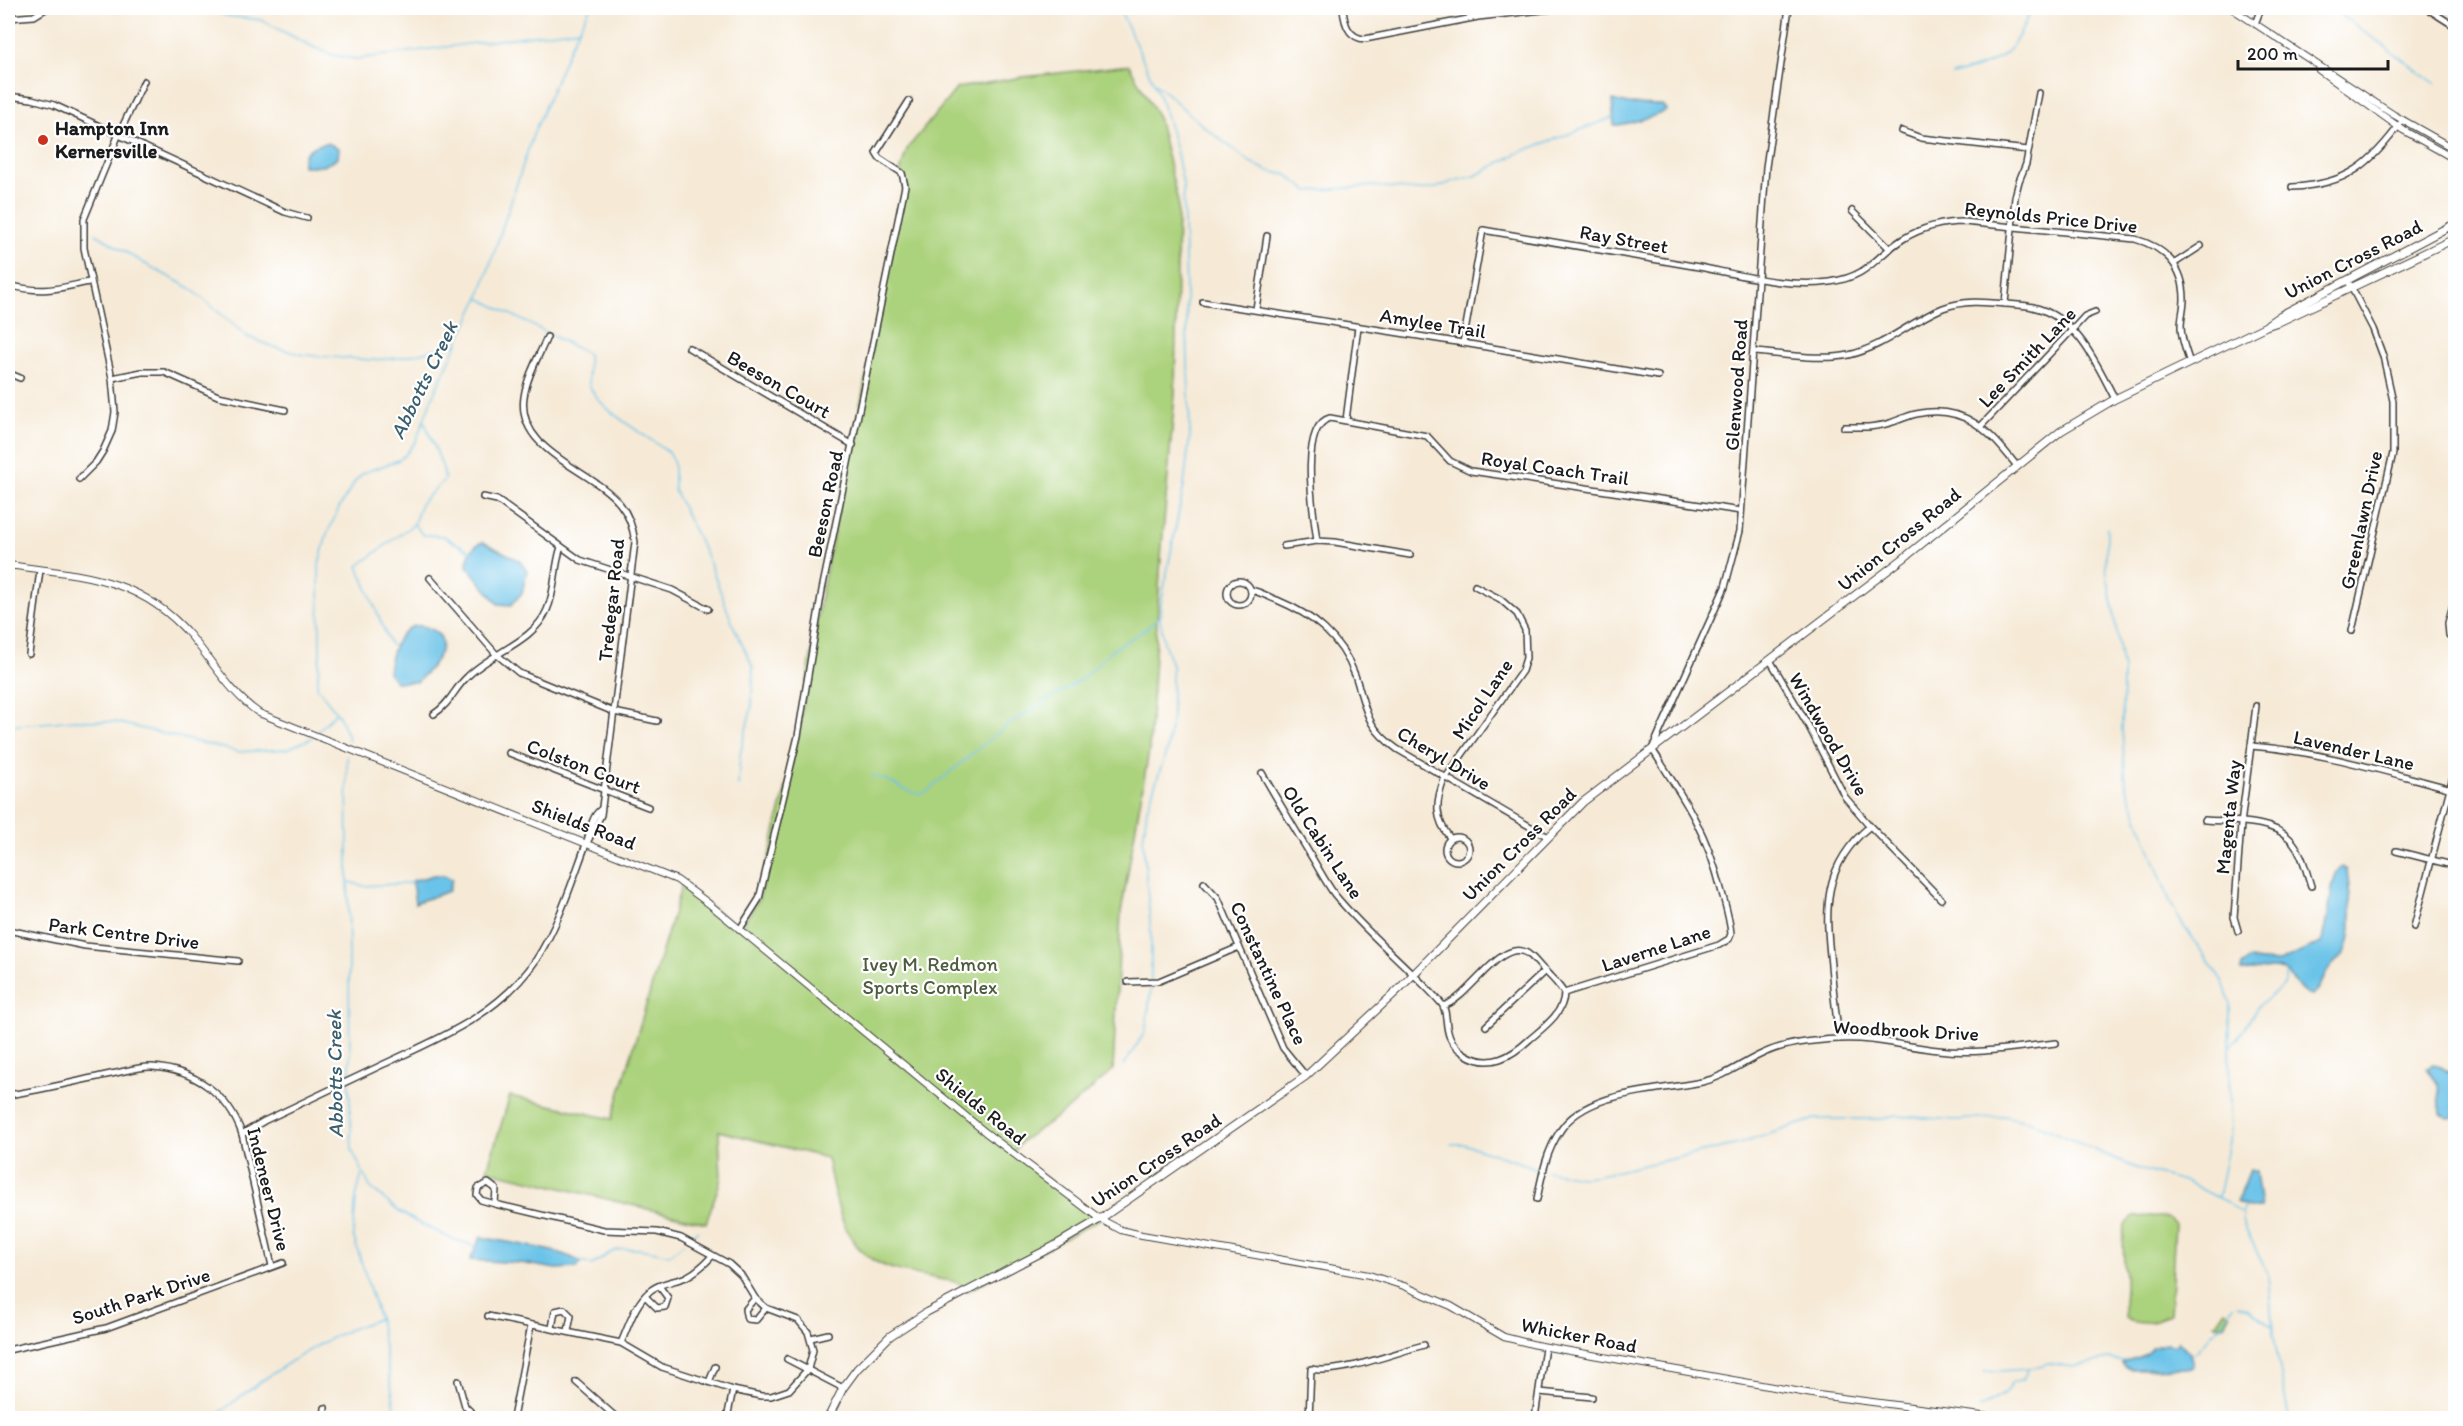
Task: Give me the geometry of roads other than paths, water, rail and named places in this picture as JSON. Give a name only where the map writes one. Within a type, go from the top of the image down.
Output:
[{"type":"main road","name":"Union Cross Road","points":[[828,1419],[843,1388],[873,1351],[890,1336],[927,1312],[1054,1246],[1100,1219],[1306,1076],[1412,975],[1582,802],[1898,562],[2061,431],[2115,399],[2266,326],[2281,315],[2456,223]]},
{"type":"main road","name":"Union Cross Road","points":[[2266,326],[2279,323],[2456,237]]},
{"type":"street","points":[[8,18],[34,16],[47,8]]},
{"type":"street","points":[[1343,8],[1345,23],[1349,31],[1356,37],[1365,39],[1478,16],[1561,8]]},
{"type":"street","name":"Glenwood Road","points":[[1652,749],[1725,587],[1736,550],[1754,352],[1766,167],[1789,8]]},
{"type":"street","points":[[2231,8],[2456,160]]},
{"type":"street","points":[[2255,24],[2261,8]]},
{"type":"street","points":[[2426,8],[2456,27]]},
{"type":"street","points":[[79,479],[96,462],[112,431],[116,402],[89,282],[84,248],[84,219],[118,136],[144,81]]},
{"type":"street","points":[[2005,304],[2015,197],[2026,164],[2039,93]]},
{"type":"street","points":[[8,96],[45,102],[285,213],[307,218]]},
{"type":"street","name":"Beeson Road","points":[[740,929],[759,899],[798,736],[822,590],[905,186],[902,173],[879,158],[876,153],[909,101]]},
{"type":"street","points":[[2401,123],[2456,150]]},
{"type":"street","points":[[2292,187],[2322,185],[2354,172],[2373,158],[2401,123]]},
{"type":"street","points":[[1902,130],[1921,138],[2028,150]]},
{"type":"street","points":[[1852,211],[1890,249]]},
{"type":"street","name":"Reynolds Price Drive","points":[[1759,278],[1814,283],[1841,280],[1868,269],[1890,249],[1913,234],[1951,222],[2135,239],[2157,247],[2175,263]]},
{"type":"street","name":"Ray Street","points":[[1463,343],[1483,230],[1759,278]]},
{"type":"street","points":[[1256,309],[1267,236]]},
{"type":"street","points":[[2190,363],[2181,333],[2184,290],[2175,263],[2201,246]]},
{"type":"street","name":"Greenlawn Drive","points":[[2348,280],[2373,329],[2384,357],[2390,378],[2393,418],[2393,453],[2352,631]]},
{"type":"street","points":[[8,285],[32,292],[49,291],[89,282]]},
{"type":"street","points":[[1754,352],[1826,356],[1851,354],[1875,346],[1944,308],[1975,301],[2028,306],[2046,311],[2072,330],[2090,351],[2115,399]]},
{"type":"street","name":"Amylee Trail","points":[[1203,302],[1658,376]]},
{"type":"street","name":"Lee Smith Lane","points":[[1981,426],[2085,316],[2095,312]]},
{"type":"street","points":[[1346,420],[1358,327]]},
{"type":"street","name":"Tredegar Road","points":[[242,1134],[264,1121],[449,1034],[485,1013],[513,988],[536,960],[554,927],[587,843],[596,813],[600,810],[635,542],[626,512],[609,492],[542,445],[534,437],[526,422],[523,405],[524,393],[547,337]]},
{"type":"street","name":"Beeson Court","points":[[689,348],[853,445]]},
{"type":"street","points":[[112,378],[142,372],[164,372],[218,396],[285,410]]},
{"type":"street","points":[[8,374],[20,378]]},
{"type":"street","points":[[1844,427],[1876,427],[1915,414],[1930,412],[1960,416],[1981,426],[1996,439],[2018,466]]},
{"type":"street","name":"Royal Coach Trail","points":[[1317,542],[1310,468],[1318,427],[1323,420],[1330,418],[1428,436],[1450,461],[1471,471],[1741,511]]},
{"type":"street","points":[[483,497],[497,501],[580,560],[681,593],[708,609]]},
{"type":"street","points":[[1284,546],[1335,542],[1410,555]]},
{"type":"street","points":[[434,714],[445,708],[466,677],[496,654],[531,633],[540,622],[551,598],[561,547]]},
{"type":"street","name":"Shields Road","points":[[8,565],[104,580],[121,585],[147,599],[188,634],[239,697],[254,710],[270,719],[677,880],[740,929],[985,1132],[1100,1219]]},
{"type":"street","points":[[29,654],[40,570]]},
{"type":"street","points":[[430,578],[496,654],[519,673],[614,712],[657,721]]},
{"type":"street","points":[[1236,581],[1247,584],[1251,591],[1248,602],[1241,605],[1233,603],[1228,597],[1229,586],[1236,581]]},
{"type":"street","name":"Micol Lane","points":[[1450,838],[1442,828],[1437,797],[1446,777],[1522,670],[1526,658],[1525,630],[1517,614],[1500,599],[1475,586]]},
{"type":"street","name":"Cheryl Drive","points":[[1251,591],[1293,607],[1312,618],[1328,632],[1345,654],[1355,675],[1367,718],[1382,738],[1548,837]]},
{"type":"street","points":[[2449,635],[2448,623],[2456,594]]},
{"type":"street","name":"Windwood Drive","points":[[1770,660],[1808,725],[1845,797],[1870,826],[1941,898]]},
{"type":"street","name":"Magenta Way","points":[[2238,931],[2234,917],[2241,824],[2256,706]]},
{"type":"street","name":"Lavender Lane","points":[[2252,746],[2291,749],[2327,756],[2448,788]]},
{"type":"street","name":"Laverne Lane","points":[[1564,993],[1719,945],[1730,937],[1725,905],[1705,837],[1688,804],[1652,749]]},
{"type":"street","name":"Colston Court","points":[[509,753],[648,807]]},
{"type":"street","points":[[2414,927],[2448,788],[2456,765]]},
{"type":"street","name":"Old Cabin Lane","points":[[1262,773],[1334,893],[1443,1006]]},
{"type":"street","points":[[2205,820],[2264,826],[2280,831],[2298,850],[2311,886]]},
{"type":"street","points":[[1839,1039],[1826,924],[1826,904],[1837,868],[1848,849],[1870,826]]},
{"type":"street","points":[[1462,837],[1467,842],[1469,850],[1462,860],[1451,859],[1445,853],[1445,845],[1450,838],[1462,837]]},
{"type":"street","points":[[2396,851],[2456,866]]},
{"type":"street","name":"Constantine Place","points":[[1204,883],[1218,898],[1283,1048],[1306,1076]]},
{"type":"street","name":"Park Centre Drive","points":[[8,930],[85,946],[238,961]]},
{"type":"street","points":[[1128,982],[1159,981],[1239,947]]},
{"type":"street","points":[[1508,951],[1525,952],[1564,993],[1561,1006],[1536,1034],[1516,1052],[1503,1059],[1480,1060],[1466,1055],[1455,1045],[1445,1026],[1443,1006],[1450,1004],[1461,995],[1508,951]]},
{"type":"street","points":[[1486,1026],[1545,971]]},
{"type":"street","name":"Woodbrook Drive","points":[[1538,1199],[1544,1165],[1561,1129],[1587,1107],[1617,1096],[1705,1081],[1720,1076],[1764,1052],[1781,1047],[1839,1039],[1880,1040],[1960,1052],[2056,1043]]},
{"type":"street","name":"Indeneer Drive","points":[[8,1095],[150,1067],[177,1071],[205,1083],[223,1098],[235,1116],[242,1134],[272,1266]]},
{"type":"street","points":[[488,1316],[621,1343],[662,1367],[733,1390],[761,1396],[789,1390],[808,1369],[813,1350],[806,1328],[798,1320],[766,1308],[754,1298],[735,1269],[729,1264],[672,1234],[604,1230],[495,1204]]},
{"type":"street","name":"Whicker Road","points":[[1100,1219],[1112,1226],[1131,1232],[1369,1275],[1404,1286],[1451,1306],[1504,1337],[1545,1347],[1818,1395],[1997,1419]]},
{"type":"street","points":[[621,1343],[636,1308],[645,1296],[659,1286],[686,1276],[703,1266],[712,1256]]},
{"type":"street","name":"South Park Drive","points":[[8,1350],[106,1328],[283,1263]]},
{"type":"street","points":[[645,1296],[657,1308],[665,1307],[668,1298],[659,1286]]},
{"type":"street","points":[[754,1298],[745,1310],[747,1319],[756,1320],[766,1308]]},
{"type":"street","points":[[552,1328],[555,1311],[564,1309],[571,1316],[568,1331]]},
{"type":"street","points":[[513,1419],[531,1325]]},
{"type":"street","points":[[811,1338],[828,1334]]},
{"type":"street","points":[[1309,1419],[1311,1369],[1320,1371],[1341,1368],[1424,1345]]},
{"type":"street","points":[[1535,1419],[1545,1347]]},
{"type":"street","points":[[787,1359],[843,1388]]},
{"type":"street","points":[[709,1382],[715,1367]]},
{"type":"street","points":[[458,1381],[465,1406],[477,1419]]},
{"type":"street","points":[[576,1382],[617,1419]]},
{"type":"street","points":[[727,1419],[733,1390]]},
{"type":"street","points":[[1539,1392],[1592,1397]]},
{"type":"street","points":[[324,1419],[325,1408]]},
{"type":"water","points":[[1612,100],[1628,104],[1662,105],[1667,110],[1641,120],[1614,125]]},
{"type":"water","points":[[327,143],[339,148],[338,158],[323,166],[303,166],[304,156],[309,150]]},
{"type":"water","points":[[483,542],[519,560],[527,571],[522,593],[511,605],[498,604],[467,566],[471,551]]},
{"type":"water","points":[[414,626],[424,626],[439,635],[442,642],[441,649],[428,671],[417,682],[396,682],[388,672],[393,651],[403,633]]},
{"type":"water","points":[[2342,866],[2347,869],[2350,900],[2351,923],[2348,944],[2345,952],[2327,972],[2315,993],[2312,996],[2307,995],[2288,974],[2279,969],[2241,971],[2242,966],[2249,960],[2279,962],[2321,943],[2327,924],[2334,880]]},
{"type":"water","points":[[434,875],[444,875],[452,879],[449,891],[415,903],[412,881]]},
{"type":"water","points":[[2433,1065],[2455,1076],[2455,1117],[2448,1118],[2441,1114],[2438,1084],[2427,1068]]},
{"type":"water","points":[[2250,1170],[2256,1172],[2261,1208],[2250,1208],[2237,1202]]},
{"type":"water","points":[[481,1237],[549,1250],[574,1258],[581,1263],[577,1268],[556,1269],[520,1263],[470,1260]]},
{"type":"water","points":[[2178,1341],[2190,1353],[2193,1366],[2191,1368],[2131,1369],[2122,1363],[2143,1356],[2152,1347],[2166,1344],[2175,1346]]},
{"type":"waterway","points":[[206,8],[227,16],[261,20],[315,48],[333,55],[356,59],[579,29]]},
{"type":"waterway","name":"Abbotts Creek","points":[[349,740],[339,716],[317,687],[320,653],[319,564],[327,534],[356,480],[363,473],[399,460],[416,441],[432,398],[479,298],[533,135],[572,42],[590,8]]},
{"type":"waterway","points":[[1119,8],[1152,79]]},
{"type":"waterway","points":[[1952,75],[1983,66],[2003,55],[2018,37],[2032,8]]},
{"type":"waterway","points":[[2332,8],[2436,84]]},
{"type":"waterway","points":[[1124,1065],[1145,1032],[1151,988],[1151,934],[1143,840],[1147,809],[1167,750],[1172,716],[1172,665],[1164,643],[1160,617],[1184,485],[1190,435],[1183,184],[1171,131],[1153,80]]},
{"type":"waterway","points":[[1155,83],[1203,126],[1250,162],[1268,171],[1287,175],[1308,191],[1373,186],[1419,190],[1436,188],[1475,176],[1518,153],[1614,117]]},
{"type":"waterway","points":[[96,234],[190,288],[248,337],[274,347],[304,355],[372,360],[399,358],[457,344]]},
{"type":"waterway","points":[[479,298],[588,354],[589,384],[596,397],[615,415],[670,454],[674,464],[674,490],[709,561],[733,625],[753,667],[752,705],[740,755],[738,786]]},
{"type":"waterway","points":[[394,647],[390,644],[358,566],[414,524],[421,503],[445,479],[443,468],[424,420]]},
{"type":"waterway","points":[[414,524],[423,535],[443,536],[472,552]]},
{"type":"waterway","points":[[2107,528],[2106,568],[2123,670],[2122,730],[2126,786],[2170,902],[2183,925],[2223,982],[2230,1003],[2231,1131],[2218,1197]]},
{"type":"waterway","points":[[872,776],[913,793],[925,793],[1006,726],[1082,679],[1112,650],[1146,629],[1160,616]]},
{"type":"waterway","points":[[317,732],[335,713]]},
{"type":"waterway","points":[[8,726],[75,720],[115,722],[239,752],[287,749],[312,738]]},
{"type":"waterway","name":"Abbotts Creek","points":[[347,756],[350,1078]]},
{"type":"waterway","points":[[349,882],[364,886],[412,883]]},
{"type":"waterway","points":[[2230,1046],[2236,1041],[2259,1005],[2284,985],[2287,974]]},
{"type":"waterway","points":[[349,1083],[352,1150],[370,1187],[398,1211],[415,1221],[450,1238],[477,1247]]},
{"type":"waterway","points":[[1546,1171],[1581,1177],[1595,1176],[1739,1144],[1815,1119],[1881,1119],[1896,1116],[1957,1120],[2004,1116],[2031,1122],[2138,1169],[2187,1182],[2228,1203]]},
{"type":"waterway","points":[[1451,1144],[1464,1144],[1542,1170]]},
{"type":"waterway","name":"Abbotts Creek","points":[[362,1174],[356,1197],[353,1235],[379,1319],[397,1418]]},
{"type":"waterway","points":[[2230,1205],[2241,1213]]},
{"type":"waterway","points":[[2245,1206],[2242,1221],[2268,1275],[2273,1332],[2289,1418]]},
{"type":"waterway","points":[[688,1239],[698,1230]]},
{"type":"waterway","points":[[579,1261],[591,1265],[609,1253],[625,1249],[640,1249],[669,1255],[684,1243]]},
{"type":"waterway","points":[[2237,1304],[2249,1308],[2272,1326]]},
{"type":"waterway","points":[[2193,1353],[2223,1323],[2233,1305]]},
{"type":"waterway","points":[[213,1418],[261,1381],[295,1359],[348,1330],[378,1319]]},
{"type":"waterway","points":[[1980,1408],[2004,1394],[2012,1383],[2023,1380],[2028,1369],[2049,1363],[2072,1367],[2108,1359],[2125,1361]]},
{"type":"waterway","points":[[1984,1372],[2028,1369]]},
{"type":"place","name":"Hampton Inn Kernersville","points":[[43,140]]},
{"type":"park label","name":"Ivey M. Redmon Sports Complex","points":[[930,976]]}]
